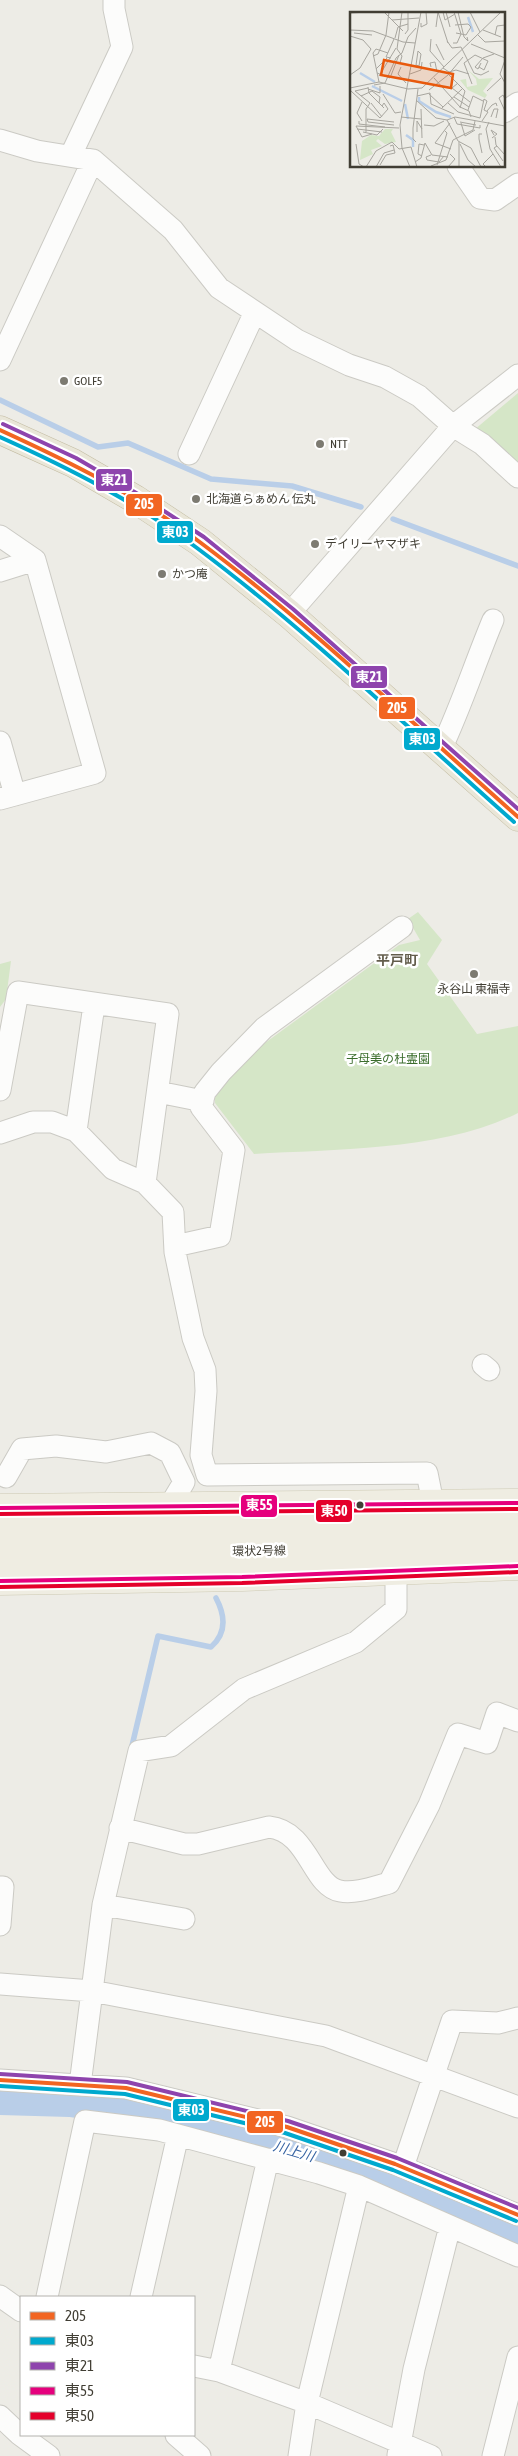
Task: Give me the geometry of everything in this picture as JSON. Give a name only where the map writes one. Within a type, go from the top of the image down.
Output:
[{"type":"highway","points":[[0,430],[73,463],[135,499],[200,542],[289,614],[518,817]]},
{"type":"main road","points":[[0,1508],[518,1503]]},
{"type":"main road","points":[[0,1518],[159,1507]]},
{"type":"main road","name":"環状2号線","points":[[0,1556],[64,1554],[295,1539],[518,1522]]},
{"type":"main road","name":"環状2号線","points":[[0,1530],[518,1548]]},
{"type":"main road","points":[[0,1561],[64,1554]]},
{"type":"main road","points":[[0,1581],[242,1577],[518,1566]]},
{"type":"street","points":[[70,156],[122,47],[114,9],[114,0]]},
{"type":"street","points":[[506,111],[518,103]]},
{"type":"street","points":[[0,140],[37,151],[93,160],[173,230],[219,288],[254,314],[322,353],[385,377],[419,396],[453,426],[482,444],[518,477]]},
{"type":"street","points":[[0,360],[93,160]]},
{"type":"street","points":[[459,168],[480,198],[495,200],[518,184]]},
{"type":"street","points":[[188,454],[254,314]]},
{"type":"street","points":[[289,614],[453,426],[518,375]]},
{"type":"street","points":[[0,536],[36,560],[95,773],[7,797],[0,742]]},
{"type":"street","points":[[0,571],[36,560]]},
{"type":"street","points":[[441,749],[461,705],[471,672],[493,620]]},
{"type":"street","points":[[174,1246],[220,1236],[234,1150],[201,1107],[205,1092],[221,1072],[264,1028],[402,927]]},
{"type":"street","points":[[0,1090],[18,992],[94,1005],[168,1014],[145,1183]]},
{"type":"street","points":[[76,1131],[94,1005]]},
{"type":"street","points":[[158,1092],[203,1101]]},
{"type":"street","points":[[0,1133],[33,1122],[52,1122],[76,1131],[113,1169],[145,1183],[173,1212],[174,1246],[193,1338],[205,1370],[206,1391],[201,1455],[207,1475],[427,1473],[433,1503]]},
{"type":"street","points":[[6,1477],[22,1449],[56,1446],[106,1452],[151,1443],[170,1453],[184,1482],[159,1507]]},
{"type":"street","points":[[80,2085],[103,1906],[139,1752],[171,1746],[244,1689],[356,1642],[396,1610],[396,1572]]},
{"type":"street","points":[[120,1828],[184,1844],[198,1844],[269,1827],[277,1828],[296,1839],[330,1888],[341,1891],[357,1890],[389,1883],[430,1805],[458,1734],[487,1744],[497,1713],[518,1721]]},
{"type":"street","points":[[0,1887],[3,1887],[0,1925]]},
{"type":"street","points":[[103,1906],[184,1919]]},
{"type":"street","points":[[0,1984],[92,1992],[326,2036],[518,2107]]},
{"type":"street","points":[[403,2167],[452,2021],[498,2023],[518,2018]]},
{"type":"street","points":[[0,2080],[126,2088],[287,2127],[403,2167],[518,2214]]},
{"type":"street","points":[[46,2296],[85,2121],[159,2130],[359,2186],[518,2256]]},
{"type":"street","points":[[142,2296],[178,2135]]},
{"type":"street","points":[[219,2371],[268,2159]]},
{"type":"street","points":[[299,2456],[307,2403],[359,2186]]},
{"type":"street","points":[[399,2449],[414,2369],[450,2226]]},
{"type":"street","points":[[0,2296],[20,2310]]},
{"type":"street","points":[[493,2456],[518,2357]]},
{"type":"street","points":[[195,2366],[219,2371],[307,2403],[399,2449],[431,2456]]},
{"type":"street","points":[[0,2416],[20,2435]]},
{"type":"street","points":[[22,2436],[49,2456]]},
{"type":"street","points":[[177,2436],[200,2456]]},
{"type":"green space","points":[[518,393],[518,469],[474,430]]},
{"type":"green space","name":"子母美の杜霊園","points":[[418,912],[442,940],[427,964],[477,1034],[518,1026],[518,1113],[456,1135],[423,1141],[354,1149],[254,1154],[215,1103],[215,1087],[265,1043],[399,945],[420,940],[408,919]]},
{"type":"green space","points":[[11,961],[6,999],[0,1007],[0,964]]},
{"type":"waterway","points":[[0,400],[98,447],[128,443],[211,479],[292,486],[361,507]]},
{"type":"waterway","points":[[393,519],[518,566]]},
{"type":"waterway","points":[[131,1750],[158,1636],[211,1647],[220,1636],[223,1624],[223,1617],[216,1598]]},
{"type":"waterway","name":"川上川","points":[[0,2099],[70,2101],[162,2114],[335,2163],[518,2236]]},
{"type":"transit line","name":"東21","points":[[3,424],[76,458],[138,494],[204,537],[293,609],[518,809]]},
{"type":"transit line","name":"205","points":[[0,430],[129,495],[201,543],[323,642],[518,817]]},
{"type":"transit line","name":"東03","points":[[0,437],[102,487],[174,531],[197,548],[319,647],[514,822]]},
{"type":"transit line","name":"東55","points":[[0,1508],[518,1503]]},
{"type":"transit line","name":"東50","points":[[0,1514],[518,1509]]},
{"type":"transit line","name":"東55","points":[[0,1581],[242,1577],[518,1566]]},
{"type":"transit line","name":"東50","points":[[0,1587],[242,1583],[518,1572]]},
{"type":"transit line","name":"東21","points":[[0,2074],[127,2082],[288,2121],[397,2158],[518,2208]]},
{"type":"transit line","name":"205","points":[[0,2080],[126,2088],[287,2127],[395,2164],[518,2215]]},
{"type":"transit line","name":"東03","points":[[0,2086],[125,2094],[285,2133],[393,2170],[516,2221]]},
{"type":"place","name":"GOLF5","points":[[64,381]]},
{"type":"place","name":"NTT","points":[[320,444]]},
{"type":"place","name":"北海道らぁめん 伝丸","points":[[196,499]]},
{"type":"place","name":"デイリーヤマザキ","points":[[315,544]]},
{"type":"place","name":"かつ庵","points":[[162,574]]},
{"type":"place","name":"永谷山 東福寺","points":[[474,974]]},
{"type":"district","name":"平戸町","points":[[397,960]]}]
